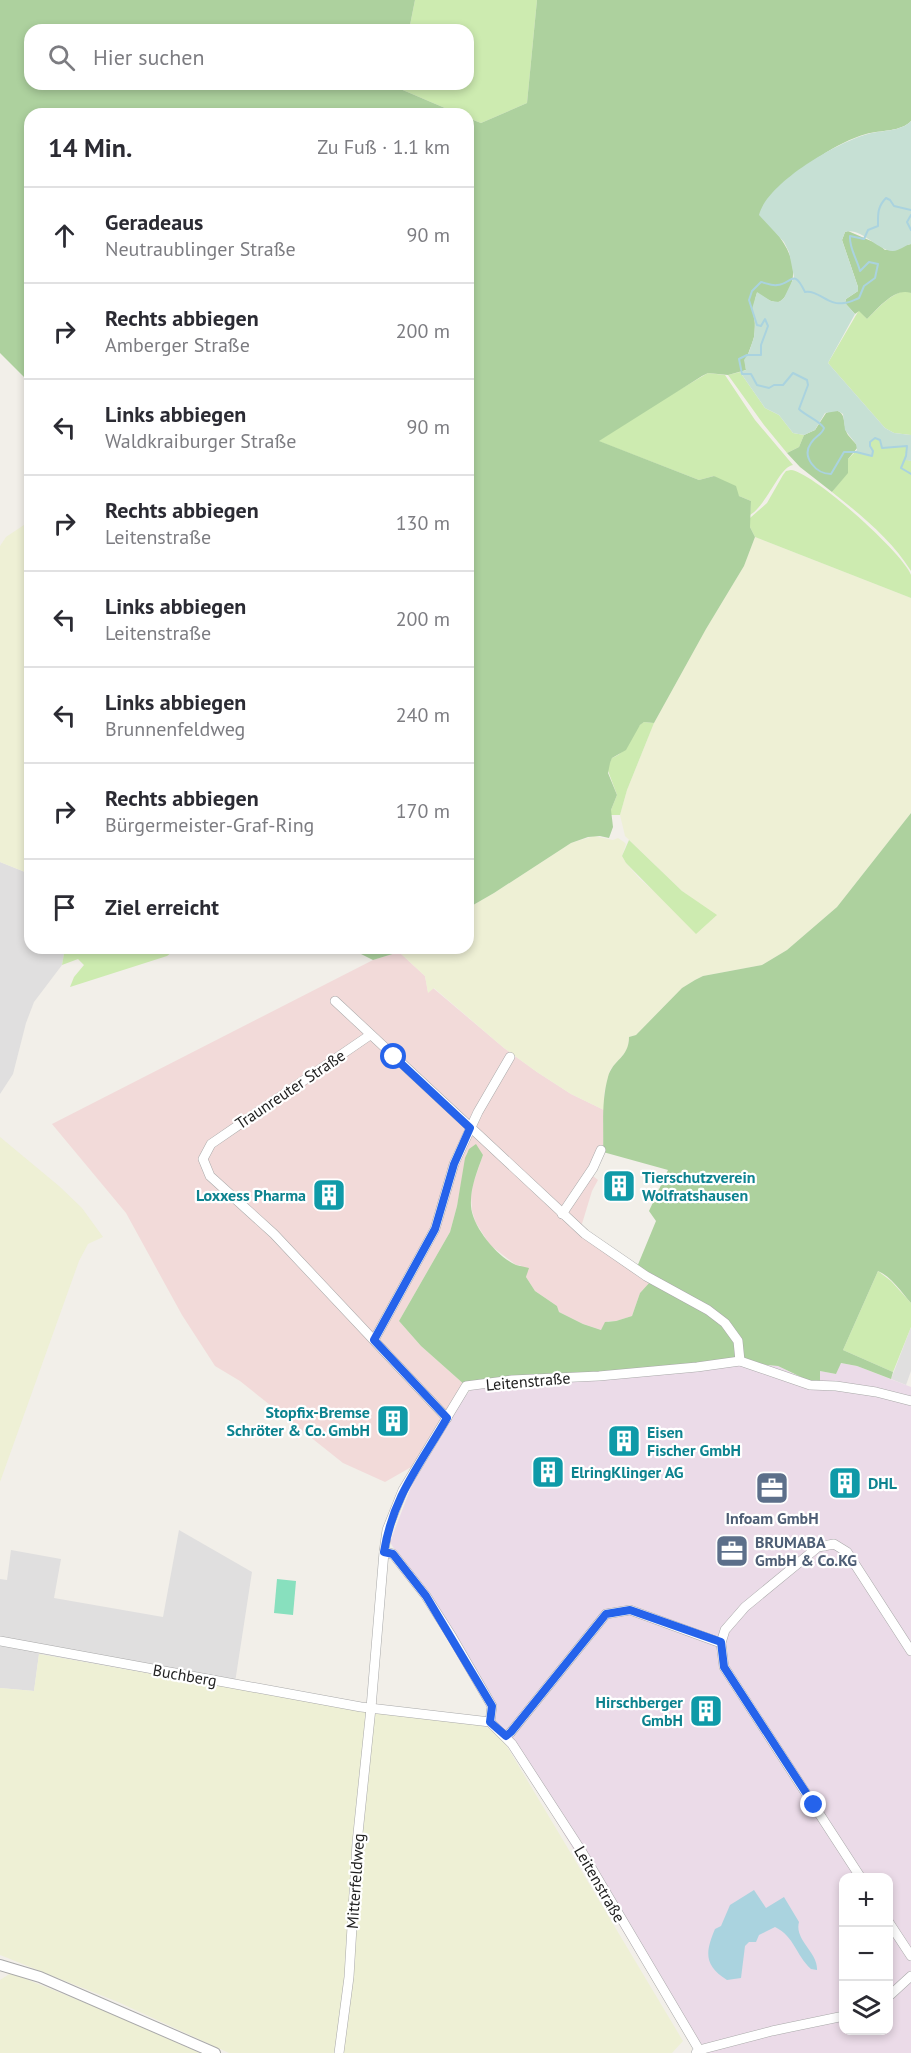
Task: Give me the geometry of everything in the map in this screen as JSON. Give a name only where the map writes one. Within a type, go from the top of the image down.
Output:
[{"type":"street","points":[[335,1001],[591,1239],[646,1276],[701,1306],[725,1323],[738,1341],[740,1361]]},
{"type":"street","name":"Traunreuter Straße","points":[[370,1035],[211,1144],[203,1159],[210,1176],[274,1234],[374,1340]]},
{"type":"street","points":[[447,1418],[374,1340],[435,1229],[454,1164],[470,1128],[510,1058]]},
{"type":"street","points":[[562,1214],[593,1168],[601,1150]]},
{"type":"street","name":"Leitenstraße","points":[[371,1708],[387,1530],[403,1490],[466,1386],[512,1380],[599,1376],[740,1361],[810,1385],[876,1392],[911,1401]]},
{"type":"street","points":[[858,1873],[724,1667],[721,1642],[725,1630],[744,1607],[818,1547],[834,1544],[847,1552],[911,1651]]},
{"type":"street","points":[[371,1708],[490,1722],[492,1706],[426,1596],[393,1554],[384,1552]]},
{"type":"street","points":[[506,1736],[606,1614],[630,1610],[721,1642]]},
{"type":"street","name":"Buchberg","points":[[0,1641],[371,1708]]},
{"type":"street","name":"Mitterfeldweg","points":[[339,2053],[349,1977],[357,1843],[371,1708]]},
{"type":"street","name":"Leitenstraße","points":[[490,1722],[506,1736],[582,1852],[699,2052]]},
{"type":"street","points":[[892,1927],[911,1956]]},
{"type":"street","points":[[0,1965],[40,1977],[215,2053]]},
{"type":"street","points":[[893,1992],[911,1976]]},
{"type":"street","points":[[699,2052],[772,2031],[839,2017]]},
{"type":"shaded area","points":[[0,862],[24,872],[24,954],[64,954],[62,965],[34,1002],[26,1023],[13,1074],[0,1094]]},
{"type":"shaded area","points":[[392,954],[401,954],[425,976],[428,992],[433,988],[504,1048],[537,1072],[571,1094],[604,1110],[603,1152],[593,1176],[598,1180],[592,1191],[581,1227],[650,1282],[640,1293],[632,1316],[608,1321],[601,1330],[559,1312],[557,1306],[535,1291],[520,1265],[516,1265],[490,1245],[476,1223],[471,1196],[483,1155],[467,1152],[450,1232],[399,1321],[421,1346],[466,1386],[420,1462],[385,1482],[343,1463],[240,1381],[215,1366],[182,1315],[126,1213],[52,1124],[373,960]]},
{"type":"shaded area","points":[[911,1327],[911,1371],[906,1385],[891,1379]]},
{"type":"shaded area","points":[[840,1363],[857,1366],[911,1387],[911,2053],[697,2053],[494,1719],[390,1542],[431,1435],[475,1385],[757,1364],[778,1366],[796,1375],[793,1377],[820,1386],[820,1371],[836,1374]]},
{"type":"shaded area","points":[[179,1530],[252,1572],[234,1689],[39,1654],[34,1691],[0,1688],[0,1579],[7,1580],[11,1550],[61,1559],[54,1598],[163,1617]]},
{"type":"green space","points":[[0,0],[415,0],[410,24],[24,24],[24,90],[403,90],[445,108],[24,108],[24,377],[0,353]]},
{"type":"green space","points":[[415,0],[537,0],[527,103],[481,123],[474,120],[474,108],[445,108],[403,90],[474,90],[474,24],[410,24]]},
{"type":"green space","points":[[537,0],[911,0],[911,121],[902,127],[866,134],[843,143],[811,162],[781,185],[775,231],[788,252],[793,276],[788,292],[778,302],[757,293],[754,305],[754,337],[747,358],[746,370],[728,375],[708,373],[599,441],[699,480],[714,476],[736,486],[739,496],[751,501],[750,527],[755,537],[744,566],[654,723],[644,722],[640,725],[626,750],[612,758],[608,773],[617,795],[611,810],[613,827],[609,838],[588,837],[571,843],[474,905],[474,120],[481,123],[527,103]]},
{"type":"green space","points":[[911,121],[911,244],[895,251],[888,250],[857,233],[845,232],[842,240],[858,291],[846,299],[845,303],[855,314],[828,363],[885,428],[894,433],[911,435],[911,461],[905,460],[907,446],[882,448],[880,440],[875,438],[870,443],[872,456],[855,452],[856,444],[845,430],[843,414],[838,411],[825,413],[815,430],[804,435],[793,433],[779,415],[765,408],[740,372],[746,370],[744,360],[754,337],[755,323],[752,309],[757,292],[771,301],[779,302],[784,298],[794,277],[789,252],[784,242],[759,215],[765,203],[789,177],[822,155],[855,138],[896,129]]},
{"type":"green space","points":[[848,231],[878,244],[885,250],[911,244],[911,293],[898,293],[867,319],[859,311],[855,314],[845,303],[846,299],[858,291],[842,240],[845,232]]},
{"type":"green space","points":[[907,291],[911,293],[911,435],[894,433],[885,428],[828,363],[859,310],[867,319],[890,298]]},
{"type":"green space","points":[[740,372],[765,408],[779,415],[793,433],[804,435],[799,447],[787,453],[764,425],[728,375]]},
{"type":"green space","points":[[708,373],[725,375],[755,420],[793,465],[783,472],[762,503],[750,515],[751,501],[739,496],[714,476],[699,480],[598,441]]},
{"type":"green space","points":[[833,410],[841,413],[848,435],[858,447],[848,459],[848,473],[832,492],[800,467],[787,453],[799,447],[804,435],[815,430],[826,413]]},
{"type":"green space","points":[[875,438],[880,440],[882,448],[907,446],[905,459],[911,461],[911,571],[885,538],[832,492],[847,473],[848,459],[855,452],[870,456],[870,442]]},
{"type":"green space","points":[[791,470],[818,484],[837,499],[857,515],[892,550],[911,575],[911,598],[755,537],[750,527],[750,518],[767,503],[783,475],[786,471]]},
{"type":"green space","points":[[24,525],[24,872],[0,862],[0,546],[6,537]]},
{"type":"green space","points":[[755,537],[911,598],[911,813],[837,907],[787,950],[762,965],[703,976],[695,980],[682,988],[636,1035],[629,1037],[628,1049],[610,1070],[604,1094],[604,1110],[571,1094],[537,1072],[504,1048],[434,988],[428,993],[425,976],[401,954],[474,954],[474,905],[571,843],[594,836],[613,840],[618,838],[624,842],[626,844],[622,856],[626,863],[696,933],[716,916],[682,891],[625,836],[620,815],[627,790],[654,723],[744,566]]},
{"type":"green space","points":[[644,722],[654,723],[627,790],[620,815],[611,815],[617,795],[607,768],[612,758],[624,750],[636,730]]},
{"type":"green space","points":[[911,813],[911,1303],[892,1281],[878,1271],[843,1350],[893,1372],[891,1379],[857,1366],[841,1363],[836,1374],[820,1371],[820,1386],[778,1366],[757,1364],[466,1386],[421,1346],[399,1321],[450,1232],[465,1158],[469,1149],[476,1144],[483,1155],[472,1193],[472,1214],[476,1223],[501,1255],[516,1265],[529,1268],[526,1277],[535,1291],[557,1306],[559,1312],[601,1330],[605,1322],[632,1316],[640,1293],[650,1282],[637,1267],[656,1221],[649,1211],[668,1170],[603,1152],[604,1105],[610,1071],[624,1054],[629,1037],[636,1035],[682,988],[703,976],[762,965],[787,950],[837,907]]},
{"type":"green space","points":[[629,840],[682,891],[717,915],[696,934],[626,863],[622,856]]},
{"type":"green space","points":[[64,954],[170,954],[70,987],[74,977],[84,965],[78,959],[62,965]]},
{"type":"green space","points":[[361,954],[392,954],[373,960]]},
{"type":"green space","points":[[0,1137],[82,1208],[103,1237],[88,1244],[79,1261],[0,1482]]},
{"type":"green space","points":[[878,1271],[891,1281],[911,1303],[911,1327],[893,1372],[843,1350]]},
{"type":"green space","points":[[277,1579],[296,1581],[293,1615],[274,1613]]},
{"type":"green space","points":[[39,1654],[362,1711],[473,1723],[488,1728],[502,1738],[683,2041],[672,2053],[229,2053],[118,2002],[0,1955],[0,1688],[34,1691]]},
{"type":"green space","points":[[11,1973],[200,2053],[0,2053],[0,1980]]},
{"type":"water","points":[[754,1890],[766,1908],[784,1897],[799,1922],[800,1935],[814,1957],[817,1970],[811,1969],[787,1936],[775,1927],[759,1935],[756,1942],[749,1942],[745,1946],[741,1978],[727,1980],[710,1964],[709,1945],[715,1929],[721,1926],[730,1905]]},
{"type":"waterway","points":[[911,210],[894,206],[886,198],[880,208],[878,226],[868,230],[864,239],[850,236],[860,271],[869,262],[878,264],[875,278],[864,286],[859,298],[846,303],[833,302],[815,293],[805,292],[795,279],[775,285],[761,282],[752,291],[749,300],[757,325],[761,326],[765,319],[768,326],[761,345],[761,355],[747,355],[739,359],[742,374],[751,374],[757,385],[769,388],[774,385],[783,385],[793,373],[807,380],[808,385],[799,409],[824,428],[808,448],[809,459],[815,468],[831,474],[844,452],[872,456],[870,442],[875,438],[880,440],[882,448],[907,446],[901,468],[911,474]]},
{"type":"waterway","points":[[911,215],[907,222],[911,230]]},
{"type":"place","name":"Tierschutzverein Wolfratshausen","points":[[619,1186]]},
{"type":"place","name":"Loxxess Pharma","points":[[329,1195]]},
{"type":"place","name":"Stopfix-Bremse Schröter & Co. GmbH","points":[[393,1421]]},
{"type":"place","name":"Eisen Fischer GmbH","points":[[624,1441]]},
{"type":"place","name":"ElringKlinger AG","points":[[548,1472]]},
{"type":"place","name":"DHL","points":[[845,1483]]},
{"type":"place","name":"Infoam GmbH","points":[[772,1488]]},
{"type":"place","name":"BRUMABA GmbH & Co.KG","points":[[732,1551]]},
{"type":"place","name":"Hirschberger GmbH","points":[[706,1711]]},
{"type":"route","points":[[394,1057],[470,1128],[454,1164],[435,1229],[374,1340],[447,1418],[394,1509],[387,1530],[384,1552],[393,1554],[426,1596],[492,1706],[490,1722],[506,1736],[606,1614],[630,1610],[721,1642],[724,1667],[814,1805]]}]
